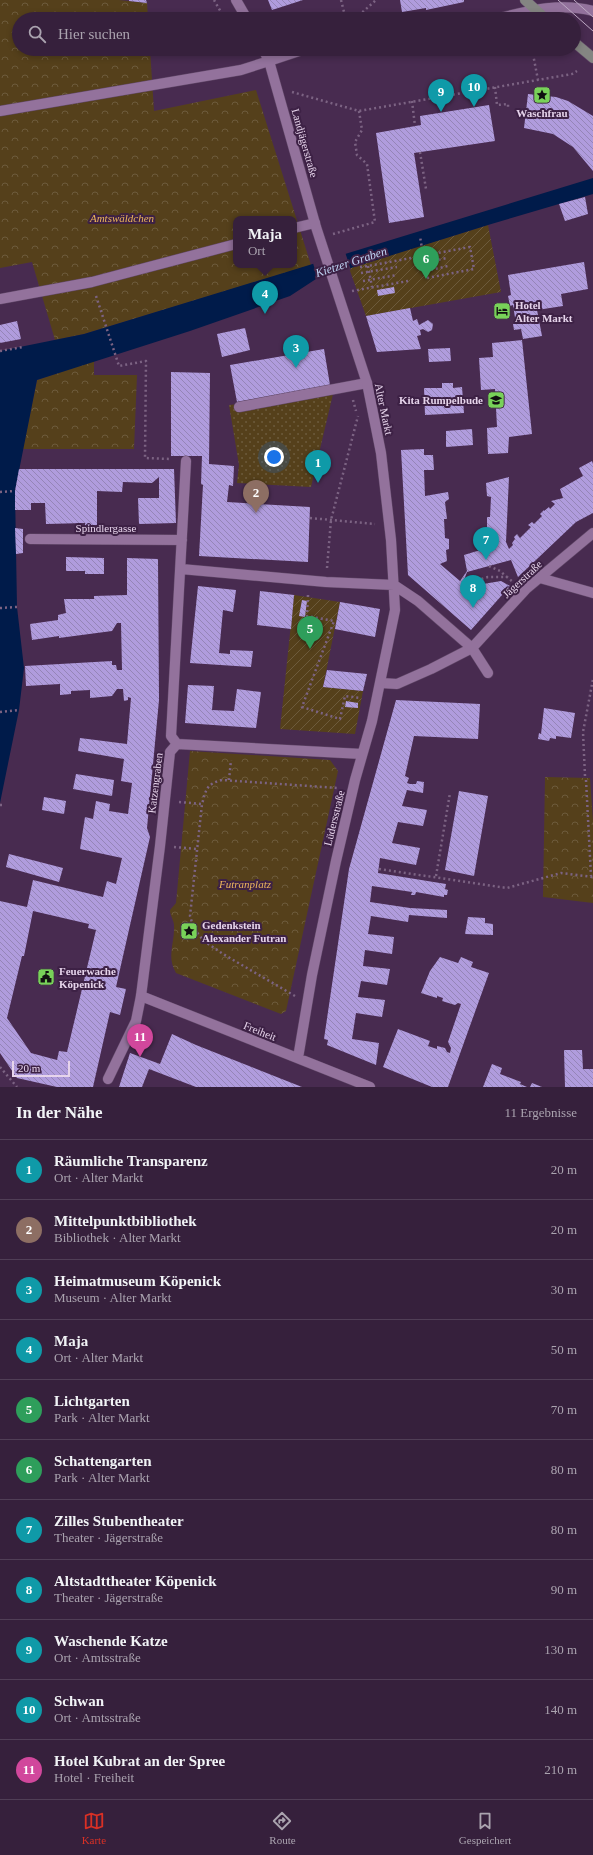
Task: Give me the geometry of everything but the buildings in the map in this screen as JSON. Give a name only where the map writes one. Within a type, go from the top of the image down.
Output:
[{"type":"main road","points":[[525,0],[537,12]]},
{"type":"main road","points":[[581,48],[593,58]]},
{"type":"street","points":[[236,0],[243,12]]},
{"type":"street","points":[[526,12],[566,8],[593,11]]},
{"type":"street","name":"Landjägerstraße","points":[[266,56],[321,241]]},
{"type":"street","points":[[0,112],[241,70],[284,56]]},
{"type":"street","points":[[297,227],[315,223]]},
{"type":"street","name":"Alter Markt","points":[[321,241],[367,383],[379,440],[389,524],[394,586]]},
{"type":"street","points":[[0,299],[92,282],[233,245]]},
{"type":"street","points":[[239,407],[367,383]]},
{"type":"street","name":"Katzengraben","points":[[108,1079],[136,1022],[141,996],[160,846],[170,752],[177,744],[171,736],[186,460]]},
{"type":"street","name":"Jägerstraße","points":[[472,648],[523,592],[593,533]]},
{"type":"street","name":"Spindlergasse","points":[[30,539],[182,540]]},
{"type":"street","points":[[181,569],[326,582],[394,586],[418,601],[472,648],[488,673]]},
{"type":"street","points":[[540,578],[593,593]]},
{"type":"street","name":"Lüdersstraße","points":[[298,1058],[307,1003],[336,861],[381,683],[395,610],[394,586]]},
{"type":"street","points":[[381,683],[397,684],[472,648]]},
{"type":"street","points":[[177,744],[362,754]]},
{"type":"street","name":"Freiheit","points":[[141,996],[370,1087]]},
{"type":"path","points":[[214,0],[221,12]]},
{"type":"path","points":[[341,0],[344,12]]},
{"type":"path","points":[[363,12],[376,0]]},
{"type":"path","points":[[533,56],[538,80]]},
{"type":"path","points":[[279,95],[293,92],[359,111],[572,74],[577,71]]},
{"type":"path","points":[[495,87],[497,105],[508,104],[508,107]]},
{"type":"path","points":[[412,101],[415,126]]},
{"type":"path","points":[[321,241],[375,222],[367,164],[357,155],[355,142],[362,130],[359,111]]},
{"type":"path","points":[[420,152],[426,189]]},
{"type":"path","points":[[360,267],[423,256],[470,247],[474,269],[427,278],[424,263],[423,256],[420,236]]},
{"type":"path","points":[[424,263],[447,258]]},
{"type":"path","points":[[368,266],[372,288]]},
{"type":"path","points":[[426,271],[448,266]]},
{"type":"path","points":[[361,273],[396,267]]},
{"type":"path","points":[[363,281],[397,275]]},
{"type":"path","points":[[337,292],[372,288],[408,281]]},
{"type":"path","points":[[96,295],[119,366],[146,361],[146,458],[186,460]]},
{"type":"path","points":[[0,351],[23,347]]},
{"type":"path","points":[[326,582],[331,520],[360,410]]},
{"type":"path","points":[[0,492],[15,491]]},
{"type":"path","points":[[310,518],[389,524]]},
{"type":"path","points":[[489,566],[500,571],[523,592]]},
{"type":"path","points":[[473,589],[475,581],[488,577],[507,577]]},
{"type":"path","points":[[500,577],[501,581]]},
{"type":"path","points":[[309,580],[307,616],[334,621],[302,707],[340,719],[345,696],[362,698]]},
{"type":"path","points":[[0,608],[17,607]]},
{"type":"path","points":[[585,776],[583,732],[593,679]]},
{"type":"path","points":[[0,712],[19,710]]},
{"type":"path","points":[[307,1003],[223,954],[204,941],[194,929],[190,916],[202,804],[206,789],[212,782],[222,780],[354,789]]},
{"type":"path","points":[[379,869],[436,876],[507,888],[560,873],[592,876],[586,780]]},
{"type":"path","points":[[436,876],[450,793]]},
{"type":"path","points":[[164,801],[202,804]]},
{"type":"path","points":[[160,846],[197,849]]},
{"type":"path","points":[[0,1067],[17,1087]]},
{"type":"green space","name":"Amtswäldchen","points":[[0,0],[119,0],[147,3],[148,12],[12,12],[12,56],[150,56],[154,111],[256,90],[296,216],[233,216],[233,268],[297,268],[297,220],[311,265],[84,334],[55,340],[32,262],[0,268]]},
{"type":"green space","points":[[488,225],[501,292],[366,316],[349,268]]},
{"type":"green space","points":[[94,361],[94,375],[137,375],[134,449],[23,449],[37,380]]},
{"type":"green space","points":[[333,394],[311,487],[237,483],[239,465],[229,405]]},
{"type":"green space","points":[[294,595],[340,602],[323,687],[363,691],[355,734],[280,729]]},
{"type":"green space","name":"Futranplatz","points":[[190,751],[330,760],[338,771],[286,1011],[281,1014],[176,973],[173,967],[171,955],[174,926],[170,910],[176,903]]},
{"type":"green space","points":[[545,777],[590,778],[593,821],[593,903],[543,897]]},
{"type":"water","name":"Kietzer Graben","points":[[593,178],[593,194],[316,279],[290,296],[190,331],[37,380],[15,491],[17,607],[24,668],[19,710],[0,803],[0,351],[84,334]]},
{"type":"pier","points":[[345,252],[351,270],[318,280],[313,263]]},
{"type":"tram line","points":[[558,0],[572,12]]},
{"type":"tram line","points":[[574,0],[593,17]]},
{"type":"tram line","points":[[581,20],[593,31]]},
{"type":"place","name":"Waschfrau","points":[[542,95]]},
{"type":"place","name":"Schwan","points":[[474,107]]},
{"type":"place","name":"Waschende Katze","points":[[441,112]]},
{"type":"place","name":"Schattengarten","points":[[426,279]]},
{"type":"place","name":"Hotel Alter Markt","points":[[502,311]]},
{"type":"place","name":"Maja","points":[[265,314]]},
{"type":"place","name":"Heimatmuseum Köpenick","points":[[296,368]]},
{"type":"place","name":"Kita Rumpelbude","points":[[496,400]]},
{"type":"place","name":"Räumliche Transparenz","points":[[318,483]]},
{"type":"place","name":"Mittelpunktbibliothek","points":[[256,513]]},
{"type":"place","name":"Zilles Stubentheater","points":[[486,560]]},
{"type":"place","name":"Altstadttheater Köpenick","points":[[473,608]]},
{"type":"place","name":"Lichtgarten","points":[[310,649]]},
{"type":"place","name":"Gedenkstein Alexander Futran","points":[[189,931]]},
{"type":"place","name":"Feuerwache Köpenick","points":[[46,977]]},
{"type":"place","name":"Hotel Kubrat an der Spree","points":[[140,1057]]}]
